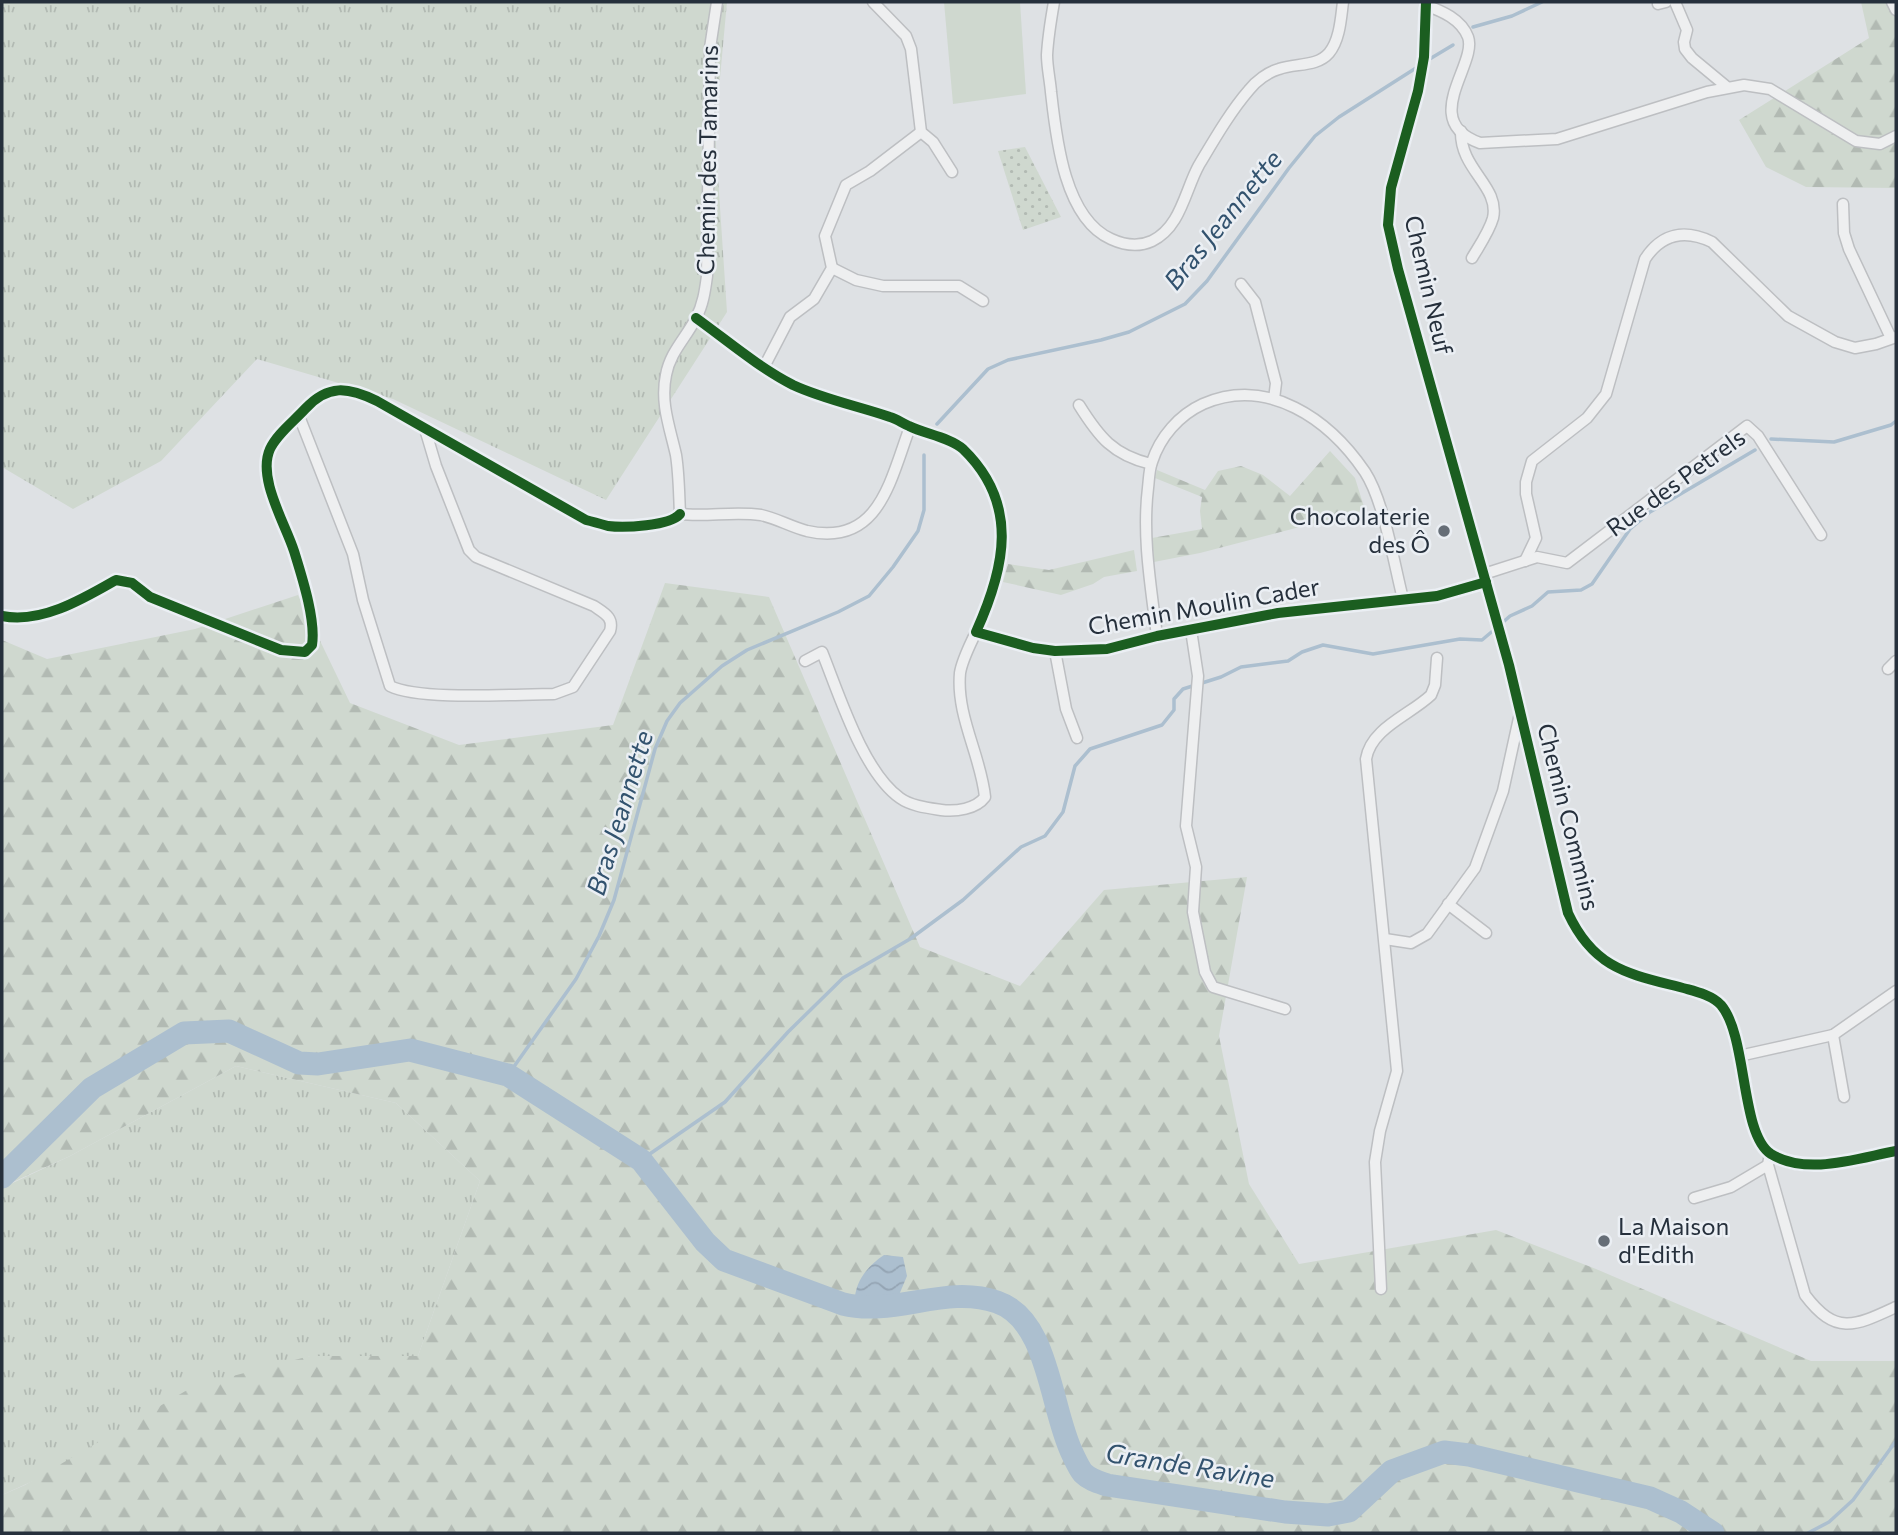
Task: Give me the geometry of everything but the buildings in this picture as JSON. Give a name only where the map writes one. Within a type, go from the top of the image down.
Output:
[{"type":"street","name":"Chemin des Tamarins","points":[[680,514],[679,475],[665,413],[664,392],[673,353],[696,318],[704,299],[707,276],[710,48],[717,2]]},
{"type":"street","points":[[873,2],[906,36],[911,49],[921,132],[933,142],[953,172]]},
{"type":"street","points":[[1054,2],[1047,55],[1061,161],[1079,204],[1093,225],[1112,239],[1135,245],[1152,241],[1167,230],[1198,167],[1250,88],[1279,69],[1320,60],[1330,52],[1340,23],[1343,2]]},
{"type":"street","points":[[1675,2],[1687,30],[1685,49],[1727,87]]},
{"type":"street","points":[[1892,2],[1896,10]]},
{"type":"street","points":[[1426,3],[1456,19],[1469,39],[1452,99],[1455,122],[1469,139],[1480,143],[1557,139],[1727,87],[1744,85],[1770,89],[1856,141],[1880,144],[1896,136]]},
{"type":"street","name":"Chemin Neuf","points":[[1426,3],[1424,57],[1418,91],[1391,188],[1388,225],[1502,639]]},
{"type":"street","points":[[1461,131],[1464,154],[1489,190],[1494,206],[1491,223],[1472,258]]},
{"type":"street","points":[[764,367],[790,317],[814,299],[832,268],[825,236],[846,185],[870,171],[921,132]]},
{"type":"street","points":[[1525,561],[1536,538],[1526,494],[1526,482],[1532,461],[1587,418],[1606,394],[1645,259],[1661,241],[1684,234],[1697,235],[1712,242],[1788,316],[1835,342],[1855,348],[1877,344],[1894,337],[1849,249],[1844,233],[1843,204]]},
{"type":"street","points":[[832,268],[856,280],[883,286],[959,286],[983,301]]},
{"type":"street","points":[[1241,284],[1255,302],[1276,383],[1274,399]]},
{"type":"street","points":[[696,318],[795,386],[893,418],[961,448],[988,482],[999,509],[1003,529],[1000,564],[988,606],[960,670],[960,699],[984,782],[985,797],[978,805],[948,811],[901,799],[878,777],[853,727],[822,652],[805,661]]},
{"type":"street","points":[[2,615],[33,616],[86,598],[116,580],[132,583],[150,597],[281,650],[305,652],[312,645],[312,620],[294,551],[266,472],[270,449],[299,415],[320,395],[330,391],[344,390],[366,396],[586,520],[608,526],[627,527],[673,520],[680,514],[738,514],[762,516],[807,531],[832,534],[854,529],[873,513],[884,494],[910,427]]},
{"type":"street","points":[[1157,636],[1145,519],[1151,464],[1159,446],[1174,425],[1192,409],[1218,398],[1240,394],[1266,396],[1289,405],[1319,424],[1347,449],[1366,474],[1376,493],[1403,599]]},
{"type":"street","points":[[1079,405],[1093,427],[1118,452],[1131,459],[1151,464]]},
{"type":"street","points":[[299,415],[353,554],[363,600],[390,686],[401,691],[450,694],[554,694],[566,691],[573,687],[610,631],[612,625],[609,616],[594,606],[477,557],[469,550],[436,466],[425,429]]},
{"type":"street","name":"Rue des Petrels","points":[[1485,578],[1537,557],[1567,563],[1747,426],[1758,436],[1821,535]]},
{"type":"street","name":"Chemin Moulin Cader","points":[[975,632],[1033,648],[1055,651],[1107,649],[1157,636],[1278,613],[1437,596],[1485,578]]},
{"type":"street","points":[[1191,630],[1198,676],[1186,826],[1196,867],[1193,912],[1205,972],[1213,987],[1285,1009]]},
{"type":"street","name":"Chemin Commins","points":[[1502,639],[1568,913],[1578,935],[1605,962],[1632,974],[1701,993],[1720,1004],[1734,1035],[1757,1136],[1769,1159],[1804,1295],[1816,1310],[1829,1320],[1847,1325],[1870,1319],[1896,1307]]},
{"type":"street","points":[[1055,651],[1066,709],[1077,738]]},
{"type":"street","points":[[1381,1289],[1375,1162],[1396,1071],[1367,759],[1368,748],[1385,729],[1431,695],[1435,685],[1437,658]]},
{"type":"street","points":[[1888,669],[1896,661]]},
{"type":"street","points":[[1385,939],[1411,943],[1427,934],[1475,867],[1503,791],[1520,713]]},
{"type":"street","points":[[1448,904],[1486,933]]},
{"type":"street","points":[[1739,1056],[1833,1035],[1896,991]]},
{"type":"street","points":[[1833,1035],[1844,1097]]},
{"type":"street","points":[[1694,1198],[1731,1187],[1769,1159],[1807,1164],[1830,1163],[1896,1151]]},
{"type":"green space","points":[[2,2],[727,2],[715,132],[727,312],[606,500],[393,399],[257,359],[161,461],[73,509],[2,467]]},
{"type":"green space","points":[[944,2],[1020,2],[1026,94],[953,104]]},
{"type":"green space","points":[[1861,2],[1896,2],[1896,188],[1806,187],[1766,167],[1739,120],[1869,38]]},
{"type":"green space","points":[[1025,147],[1061,217],[1023,230],[998,151]]},
{"type":"green space","points":[[1330,451],[1355,478],[1365,510],[1200,553],[1154,562],[1152,538],[1202,529],[1202,497],[1155,478],[1157,470],[1205,490],[1218,471],[1241,466],[1263,475],[1290,496]]},
{"type":"green space","points":[[1134,550],[1137,571],[1104,577],[1093,584],[1061,595],[1003,582],[1008,564],[1049,570]]},
{"type":"green space","points":[[665,583],[769,597],[920,947],[1020,986],[1104,890],[1247,877],[1219,1036],[1249,1184],[1299,1264],[1496,1230],[1596,1269],[1811,1361],[1896,1361],[1896,1533],[2,1533],[2,1495],[25,1485],[194,1386],[310,1356],[418,1356],[480,1181],[396,1103],[236,1066],[70,1156],[2,1187],[2,640],[47,659],[195,629],[298,595],[350,703],[459,745],[613,725]]},
{"type":"green space","points":[[236,1066],[396,1103],[480,1181],[418,1356],[310,1356],[2,1495],[2,1188],[70,1156]]},
{"type":"water","points":[[884,1255],[903,1257],[907,1276],[899,1295],[875,1314],[856,1315],[855,1297],[860,1280]]},
{"type":"waterway","name":"Bras Jeannette","points":[[1473,27],[1512,16],[1542,2]]},
{"type":"waterway","name":"Bras Jeannette","points":[[1428,60],[1453,45]]},
{"type":"waterway","name":"Bras Jeannette","points":[[937,424],[988,369],[1008,360],[1129,332],[1185,304],[1207,281],[1315,136],[1339,117],[1416,68]]},
{"type":"waterway","points":[[1771,439],[1834,442],[1891,425],[1896,421]]},
{"type":"waterway","points":[[1501,624],[1510,616],[1532,606],[1548,592],[1581,590],[1592,584],[1630,529],[1650,512],[1755,450]]},
{"type":"waterway","name":"Bras Jeannette","points":[[508,1075],[576,979],[599,936],[614,900],[655,749],[667,721],[680,703],[722,666],[747,650],[869,596],[918,531],[924,510],[924,455]]},
{"type":"waterway","points":[[641,1160],[725,1102],[788,1032],[843,978],[910,939],[963,900],[1021,847],[1045,836],[1063,812],[1075,766],[1090,749],[1162,725],[1174,710],[1174,699],[1183,689],[1221,677],[1241,667],[1288,661],[1302,652],[1323,645],[1373,654],[1460,639],[1482,640],[1495,629]]},
{"type":"waterway","name":"Grande Ravine","points":[[2,1177],[92,1088],[184,1033],[229,1031],[299,1063],[318,1064],[410,1050],[508,1075],[641,1160],[705,1242],[724,1260],[843,1304],[881,1307],[939,1298],[978,1297],[997,1302],[1015,1312],[1028,1327],[1038,1346],[1073,1455],[1083,1473],[1097,1482],[1285,1512],[1328,1515],[1349,1511],[1392,1471],[1444,1452],[1469,1455],[1650,1498],[1681,1512],[1713,1533]]},
{"type":"waterway","points":[[1808,1533],[1829,1522],[1853,1500],[1896,1441]]},
{"type":"cycle path","points":[[1426,2],[1424,57],[1418,91],[1391,188],[1388,225],[1509,665],[1568,913],[1590,947],[1603,959],[1632,974],[1700,993],[1721,1005],[1730,1020],[1736,1039],[1754,1127],[1761,1143],[1771,1154],[1800,1164],[1816,1165],[1896,1151]]},
{"type":"cycle path","points":[[696,318],[755,362],[793,385],[893,418],[915,429],[951,441],[963,449],[981,470],[993,492],[1000,514],[1002,537],[994,584],[976,632],[1033,648],[1055,651],[1107,649],[1157,636],[1278,613],[1437,596],[1486,582]]},
{"type":"cycle path","points":[[2,616],[17,618],[47,613],[76,602],[116,580],[132,583],[150,597],[281,650],[305,652],[312,645],[310,611],[294,551],[270,487],[267,461],[277,438],[305,409],[322,395],[339,390],[357,393],[377,401],[586,520],[608,526],[635,526],[657,524],[680,514]]},
{"type":"place","name":"Chocolaterie des Ô","points":[[1444,531]]},
{"type":"place","name":"La Maison d'Edith","points":[[1604,1241]]}]
